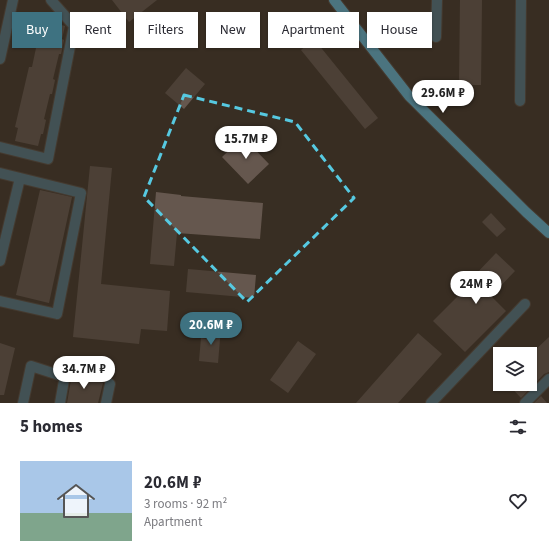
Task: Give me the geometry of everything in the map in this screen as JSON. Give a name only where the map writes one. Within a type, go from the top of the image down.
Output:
[{"type":"main road","points":[[334,0],[409,96],[526,212],[549,232]]},
{"type":"lane","points":[[0,59],[13,0]]},
{"type":"lane","points":[[0,147],[48,159],[74,26],[51,0]]},
{"type":"lane","points":[[436,0],[436,37]]},
{"type":"lane","points":[[520,101],[521,0]]},
{"type":"lane","points":[[0,173],[81,193],[57,314],[0,301]]},
{"type":"lane","points":[[0,261],[20,178]]},
{"type":"lane","points":[[431,403],[525,304]]},
{"type":"lane","points":[[23,403],[31,366],[66,373],[60,403]]},
{"type":"lane","points":[[525,403],[549,379]]},
{"type":"lane","points":[[106,403],[110,384]]},
{"type":"highlighted area","points":[[184,95],[295,122],[354,198],[247,302],[144,197]]},
{"type":"building","points":[[112,0],[157,0],[142,12],[134,12],[134,18],[129,22],[126,18],[126,12],[121,12]]},
{"type":"building","points":[[460,0],[482,0],[481,85],[459,85]]},
{"type":"building","points":[[62,25],[65,26],[62,39]]},
{"type":"building","points":[[62,39],[64,40],[61,54],[59,54],[53,79],[55,80],[52,94],[50,94],[44,119],[46,120],[43,134],[41,134],[38,146],[15,141],[18,128],[15,127],[29,67],[32,67],[36,48],[62,48]]},
{"type":"building","points":[[303,48],[321,48],[378,118],[365,129],[301,50]]},
{"type":"building","points":[[186,68],[205,84],[184,109],[165,93]]},
{"type":"building","points":[[243,137],[269,164],[248,184],[222,157]]},
{"type":"building","points":[[90,166],[112,168],[101,284],[170,291],[167,331],[141,329],[139,344],[73,337]]},
{"type":"building","points":[[40,190],[72,197],[49,303],[16,295]]},
{"type":"building","points":[[156,192],[181,196],[263,203],[260,239],[177,233],[174,266],[150,264]]},
{"type":"building","points":[[491,213],[506,229],[497,237],[482,222]]},
{"type":"building","points":[[496,253],[515,271],[491,296],[506,311],[465,352],[433,321],[476,278],[474,276]]},
{"type":"building","points":[[188,269],[256,275],[254,298],[186,292]]},
{"type":"building","points":[[209,326],[221,327],[218,363],[199,361],[201,338],[208,339]]},
{"type":"building","points":[[418,333],[442,354],[398,403],[356,403]]},
{"type":"building","points":[[549,337],[549,372],[544,374],[537,381],[537,348]]},
{"type":"building","points":[[298,341],[316,354],[288,393],[270,380]]},
{"type":"building","points":[[0,343],[15,348],[4,395],[0,395]]},
{"type":"building","points":[[72,374],[103,383],[98,403],[67,403]]},
{"type":"building","points":[[514,391],[528,391],[521,398]]},
{"type":"building","points":[[541,396],[547,403],[534,403]]}]
